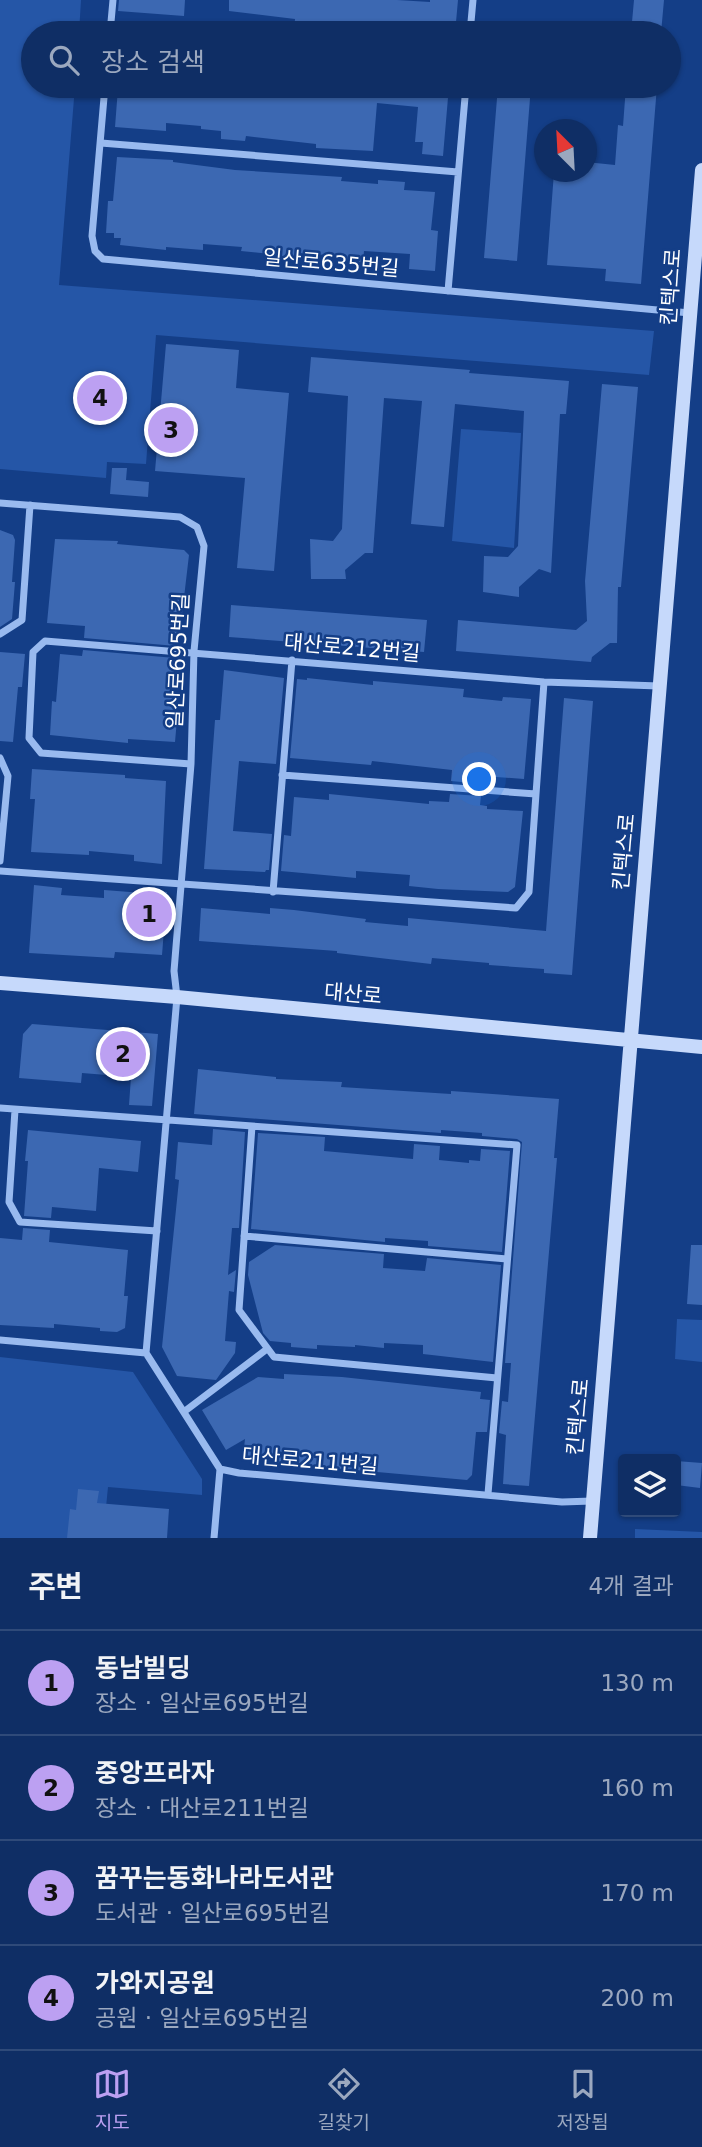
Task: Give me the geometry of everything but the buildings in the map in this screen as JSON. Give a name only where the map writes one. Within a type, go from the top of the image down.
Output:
[{"type":"main road","name":"킨텍스로","points":[[590,1538],[702,170]]},
{"type":"main road","name":"대산로","points":[[0,983],[177,997],[702,1047]]},
{"type":"street","points":[[111,21],[113,0]]},
{"type":"street","points":[[471,21],[473,0]]},
{"type":"street","points":[[104,98],[100,143],[458,172]]},
{"type":"street","points":[[448,291],[465,98]]},
{"type":"street","name":"일산로635번길","points":[[100,143],[92,236],[95,251],[103,259],[690,313]]},
{"type":"street","name":"일산로695번길","points":[[0,503],[180,517],[197,527],[204,546],[194,652],[191,765],[174,971],[177,997]]},
{"type":"street","points":[[0,634],[22,620],[30,505]]},
{"type":"street","name":"대산로212번길","points":[[191,765],[41,753],[29,738],[33,652],[45,641],[544,681],[659,686]]},
{"type":"street","points":[[272,892],[292,660]]},
{"type":"street","points":[[4,871],[516,908],[529,892],[544,681]]},
{"type":"street","points":[[0,758],[8,776],[0,861]]},
{"type":"street","points":[[282,775],[536,794]]},
{"type":"street","points":[[0,1340],[146,1353],[177,997]]},
{"type":"street","points":[[0,1108],[517,1145],[488,1494]]},
{"type":"street","points":[[15,1110],[9,1202],[20,1222],[156,1231]]},
{"type":"street","points":[[252,1126],[239,1310],[274,1357],[497,1378]]},
{"type":"street","points":[[244,1236],[507,1259]]},
{"type":"street","points":[[185,1411],[267,1349]]},
{"type":"street","name":"대산로211번길","points":[[146,1353],[220,1469],[239,1473],[562,1502],[592,1501]]},
{"type":"street","points":[[214,1538],[220,1469]]},
{"type":"shaded area","points":[[0,0],[81,0],[80,21],[21,21],[21,98],[74,98],[59,285],[654,331],[649,375],[156,335],[146,464],[107,462],[106,478],[0,469]]},
{"type":"shaded area","points":[[461,429],[521,433],[514,548],[452,541]]},
{"type":"shaded area","points":[[677,1319],[702,1320],[702,1362],[675,1359]]},
{"type":"shaded area","points":[[0,1357],[133,1372],[202,1479],[202,1495],[108,1487],[103,1538],[0,1538]]},
{"type":"shaded area","points":[[635,1529],[702,1532],[702,1538],[635,1538]]},
{"type":"place","name":"가와지공원","points":[[100,398]]},
{"type":"place","name":"꿈꾸는동화나라도서관","points":[[171,430]]},
{"type":"place","name":"동남빌딩","points":[[149,914]]},
{"type":"place","name":"중앙프라자","points":[[123,1054]]}]
